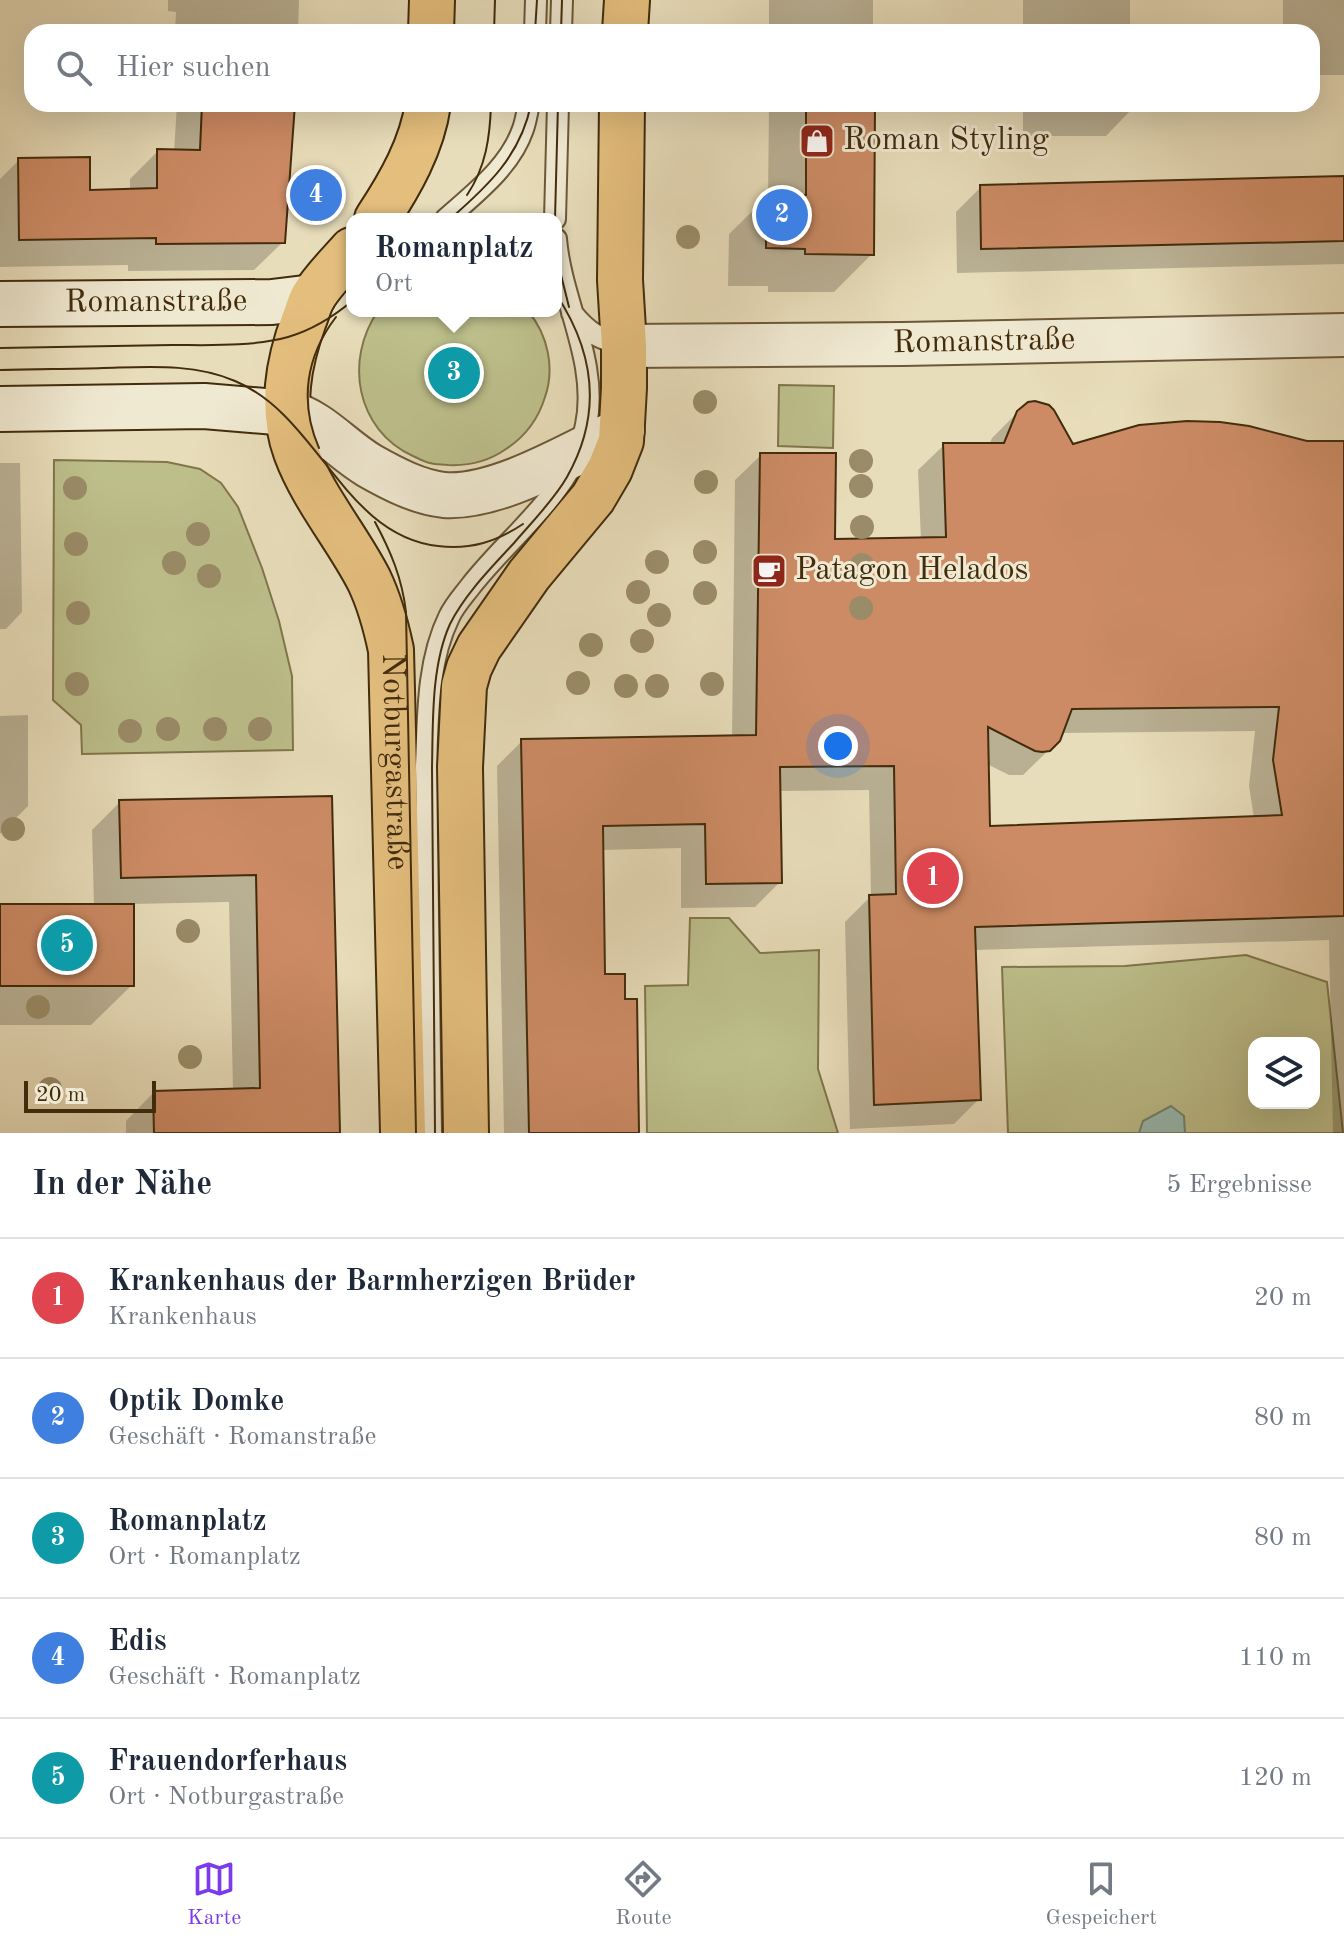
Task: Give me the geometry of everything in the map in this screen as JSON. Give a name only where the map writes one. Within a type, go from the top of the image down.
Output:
[{"type":"main road","points":[[431,24],[432,0]]},
{"type":"main road","points":[[626,24],[627,0]]},
{"type":"main road","points":[[381,213],[414,151],[427,112]]},
{"type":"main road","name":"Notburgastraße","points":[[466,1133],[460,767],[464,686],[479,647],[529,575],[593,498],[617,455],[622,430],[624,346],[620,280],[622,112]]},
{"type":"main road","name":"Notburgastraße","points":[[346,257],[327,278],[333,290],[297,339],[290,369],[288,413],[296,452],[369,580],[382,612],[391,650],[403,1133]]},
{"type":"main road","name":"Romanstraße","points":[[0,304],[272,302],[333,290]]},
{"type":"main road","points":[[0,409],[204,406],[288,413],[318,426],[367,464],[390,477],[445,495],[474,493],[502,486],[622,430]]},
{"type":"street","name":"Romanstraße","points":[[624,346],[1344,335]]},
{"type":"lane","points":[[535,24],[536,0]]},
{"type":"lane","points":[[561,24],[562,0]]},
{"type":"lane","points":[[453,213],[507,159],[523,128],[527,112]]},
{"type":"lane","points":[[555,213],[558,112]]},
{"type":"lane","points":[[431,1133],[426,766],[436,650],[450,614],[552,494],[579,451],[586,423],[589,388],[562,279]]},
{"type":"lane","points":[[562,300],[580,323],[598,338],[624,346]]},
{"type":"lane","points":[[429,713],[449,678],[479,647]]},
{"type":"green space","points":[[375,317],[533,317],[545,341],[549,363],[548,386],[539,413],[520,439],[486,460],[448,465],[413,456],[394,444],[368,412],[361,392],[359,372],[367,330]]},
{"type":"green space","points":[[779,385],[834,386],[833,448],[778,446]]},
{"type":"green space","points":[[54,460],[167,462],[200,469],[221,483],[238,507],[279,621],[292,676],[293,750],[82,754],[81,725],[53,700]]},
{"type":"green space","points":[[690,918],[729,918],[760,953],[819,950],[818,1069],[838,1133],[647,1133],[645,986],[688,985]]},
{"type":"green space","points":[[1246,955],[1327,982],[1343,1133],[1008,1133],[1002,967],[1125,966]]},
{"type":"water","points":[[1171,1106],[1184,1116],[1185,1133],[1139,1133],[1143,1121]]},
{"type":"building","points":[[202,112],[294,112],[285,243],[156,244],[156,238],[19,240],[18,158],[90,157],[90,190],[157,188],[157,149],[200,150]]},
{"type":"building","points":[[806,112],[875,112],[874,255],[805,254],[805,249],[766,248],[766,194],[806,195]]},
{"type":"building","points":[[1344,176],[1344,241],[981,249],[980,185]]},
{"type":"building","points":[[1028,402],[1049,405],[1073,444],[1139,425],[1187,421],[1249,426],[1307,441],[1344,441],[1344,916],[975,927],[981,1100],[874,1105],[869,895],[896,894],[894,766],[780,767],[782,883],[706,884],[705,824],[603,826],[605,974],[625,974],[625,999],[637,999],[639,1133],[529,1133],[521,739],[756,735],[760,453],[836,453],[835,539],[946,537],[943,443],[1004,443],[1017,411]],"holes":[[[1279,707],[1273,760],[1282,815],[990,826],[988,727],[1042,752],[1050,751],[1060,741],[1072,709]]]},
{"type":"building","points":[[332,796],[340,1133],[154,1133],[153,1091],[260,1088],[256,875],[121,878],[119,800]]},
{"type":"building","points":[[0,904],[134,904],[134,986],[0,986]]},
{"type":"tram line","points":[[494,24],[495,0]]},
{"type":"tram line","points":[[536,24],[537,0]]},
{"type":"tram line","points":[[561,24],[562,0]]},
{"type":"tram line","points":[[467,195],[479,174],[486,151],[491,112]]},
{"type":"tram line","points":[[456,213],[501,168],[519,139],[529,112]]},
{"type":"tram line","points":[[555,213],[558,112]]},
{"type":"tram line","points":[[562,279],[569,307]]},
{"type":"tram line","points":[[435,1133],[432,768],[436,676],[444,640],[456,613],[556,494],[578,454],[586,431],[589,407],[586,361],[562,304]]},
{"type":"tram line","points":[[0,348],[260,342],[305,331],[346,306]]},
{"type":"tram line","points":[[319,448],[309,414],[309,380],[318,347],[336,317]]},
{"type":"tram line","points":[[0,370],[153,367],[219,375],[264,398],[289,420],[354,498],[378,520],[405,537],[438,546],[472,546],[503,536],[523,524]]},
{"type":"tram line","points":[[375,522],[395,566],[406,612],[416,1133]]},
{"type":"place","name":"Roman Styling","points":[[817,141]]},
{"type":"place","name":"Edis","points":[[316,195]]},
{"type":"place","name":"Optik Domke","points":[[782,215]]},
{"type":"place","name":"Romanplatz","points":[[454,373]]},
{"type":"place","name":"Patagon Helados","points":[[769,571]]},
{"type":"place","name":"Krankenhaus der Barmherzigen Brüder","points":[[933,878]]},
{"type":"place","name":"Frauendorferhaus","points":[[67,945]]}]
